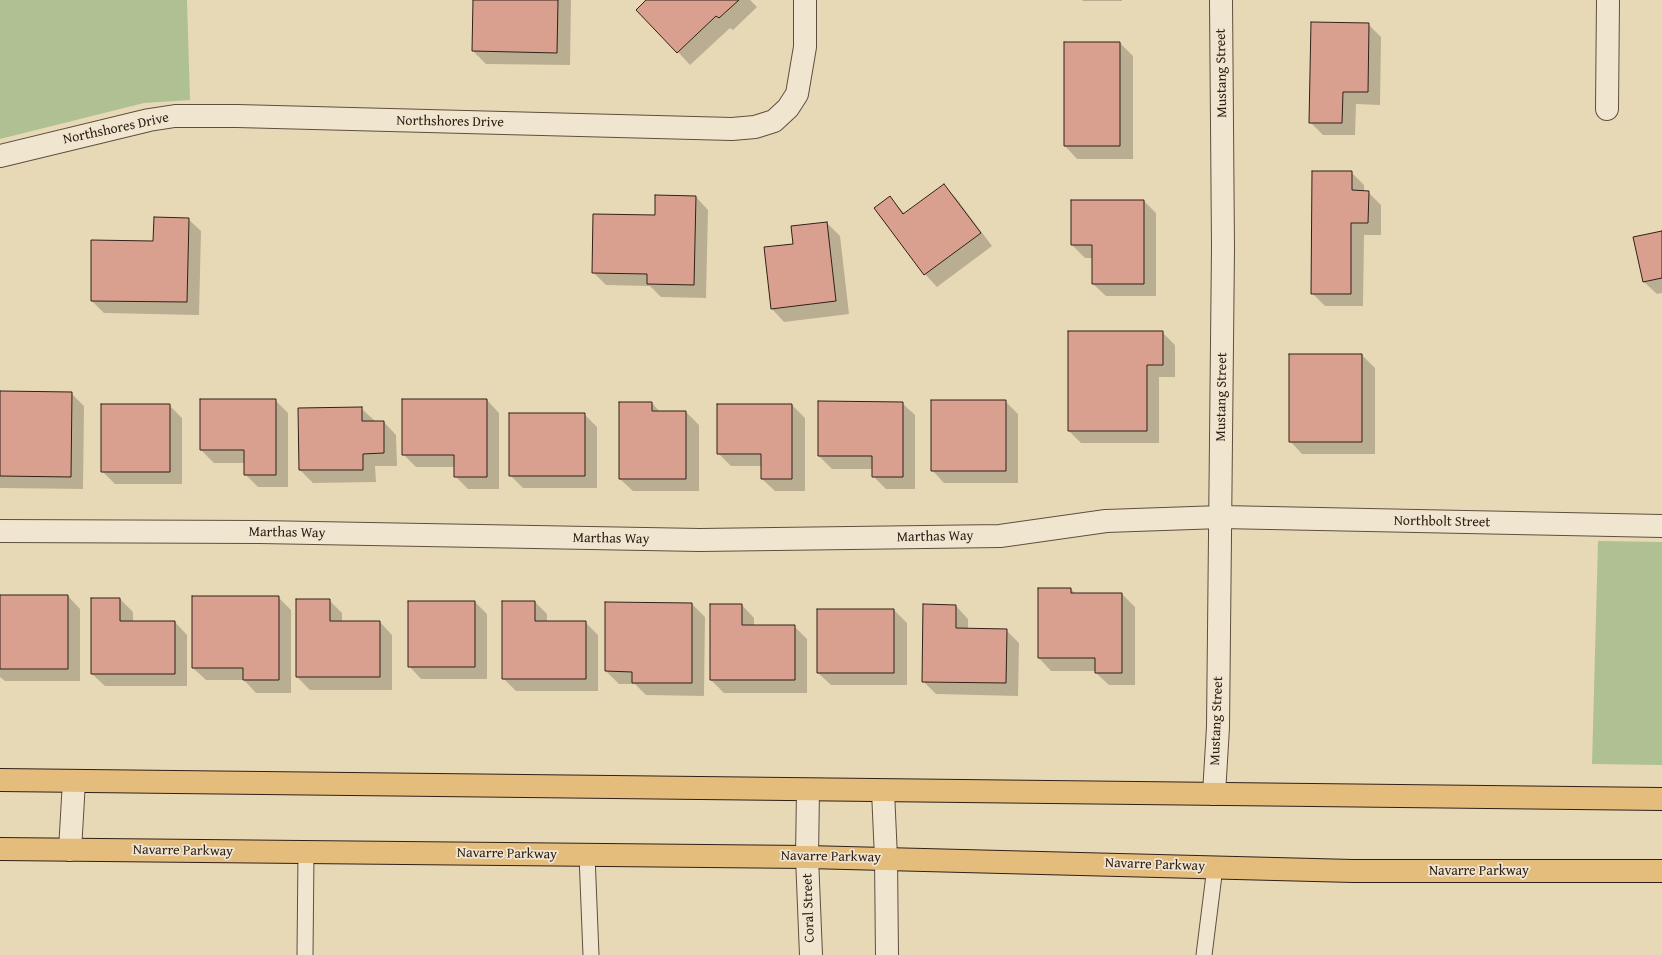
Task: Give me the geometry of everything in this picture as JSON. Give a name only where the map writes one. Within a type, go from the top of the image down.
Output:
[{"type":"highway","points":[[0,780],[1662,799]]},
{"type":"highway","name":"Navarre Parkway","points":[[0,849],[886,858],[1353,871],[1662,871]]},
{"type":"street","name":"Northshores Drive","points":[[0,156],[149,120],[175,116],[237,116],[732,129],[755,127],[774,121],[788,108],[797,94],[805,47],[806,0]]},
{"type":"street","name":"Mustang Street","points":[[1214,794],[1218,727],[1221,517],[1223,255],[1221,0]]},
{"type":"street","points":[[1607,109],[1608,0]]},
{"type":"street","name":"Northbolt Street","points":[[1221,517],[1662,526]]},
{"type":"street","name":"Marthas Way","points":[[0,531],[275,532],[700,540],[1000,536],[1106,521],[1221,517]]},
{"type":"street","points":[[70,850],[74,781]]},
{"type":"street","name":"Coral Street","points":[[808,790],[807,857],[811,955]]},
{"type":"street","points":[[883,790],[886,858],[887,955]]},
{"type":"lane","points":[[305,955],[306,852]]},
{"type":"lane","points":[[587,855],[591,955]]},
{"type":"lane","points":[[1204,955],[1215,867]]},
{"type":"green space","points":[[0,0],[187,0],[190,100],[144,103],[0,139]]},
{"type":"green space","points":[[1598,541],[1662,542],[1662,765],[1592,764]]},
{"type":"building","points":[[473,0],[558,0],[557,53],[472,51]]},
{"type":"building","points":[[646,0],[739,0],[719,18],[716,16],[677,53],[636,10]]},
{"type":"building","points":[[1311,22],[1369,23],[1368,92],[1343,92],[1342,123],[1309,123]]},
{"type":"building","points":[[1064,42],[1120,42],[1120,146],[1064,146]]},
{"type":"building","points":[[1312,171],[1352,171],[1352,190],[1369,191],[1368,223],[1351,223],[1351,294],[1311,294]]},
{"type":"building","points":[[944,184],[981,233],[924,275],[874,208],[890,196],[903,214]]},
{"type":"building","points":[[655,195],[696,196],[694,285],[647,284],[647,274],[592,273],[593,214],[655,215]]},
{"type":"building","points":[[1071,200],[1144,200],[1144,284],[1092,284],[1092,245],[1071,245]]},
{"type":"building","points":[[154,217],[189,218],[187,302],[91,301],[91,240],[153,241]]},
{"type":"building","points":[[827,222],[836,301],[771,309],[764,247],[793,244],[791,226]]},
{"type":"building","points":[[1662,231],[1662,278],[1643,282],[1633,237]]},
{"type":"building","points":[[1068,331],[1163,331],[1163,365],[1147,365],[1147,431],[1068,431]]},
{"type":"building","points":[[1289,354],[1362,354],[1362,442],[1289,442]]},
{"type":"building","points":[[0,391],[72,392],[71,477],[0,476]]},
{"type":"building","points":[[200,399],[276,399],[276,475],[244,475],[244,450],[200,450]]},
{"type":"building","points":[[402,399],[487,399],[487,477],[454,477],[454,455],[402,455]]},
{"type":"building","points":[[931,400],[1006,400],[1006,471],[931,471]]},
{"type":"building","points":[[818,401],[903,402],[903,477],[872,477],[872,456],[818,456]]},
{"type":"building","points":[[619,402],[652,402],[652,411],[686,411],[686,479],[619,479]]},
{"type":"building","points":[[101,404],[170,404],[170,472],[101,472]]},
{"type":"building","points":[[717,404],[792,404],[792,479],[761,479],[761,454],[717,454]]},
{"type":"building","points":[[362,407],[362,421],[384,421],[384,453],[363,454],[363,470],[299,470],[298,408]]},
{"type":"building","points":[[509,413],[585,413],[585,476],[509,476]]},
{"type":"building","points":[[1038,588],[1071,588],[1071,593],[1122,593],[1122,673],[1095,673],[1095,658],[1038,658]]},
{"type":"building","points":[[0,595],[68,595],[68,669],[0,669]]},
{"type":"building","points":[[192,596],[279,596],[279,680],[243,680],[243,668],[192,668]]},
{"type":"building","points":[[91,598],[120,598],[120,621],[175,621],[175,674],[91,674]]},
{"type":"building","points":[[296,599],[330,599],[330,621],[380,621],[380,677],[296,677]]},
{"type":"building","points":[[408,601],[475,601],[475,667],[408,667]]},
{"type":"building","points":[[502,601],[535,601],[535,621],[586,621],[586,679],[502,679]]},
{"type":"building","points":[[605,602],[692,603],[692,683],[632,683],[632,672],[605,671]]},
{"type":"building","points":[[710,604],[742,604],[742,625],[795,625],[795,680],[710,680]]},
{"type":"building","points":[[923,604],[956,605],[956,628],[1007,629],[1006,683],[922,682]]},
{"type":"building","points":[[817,609],[894,609],[894,673],[817,673]]}]
